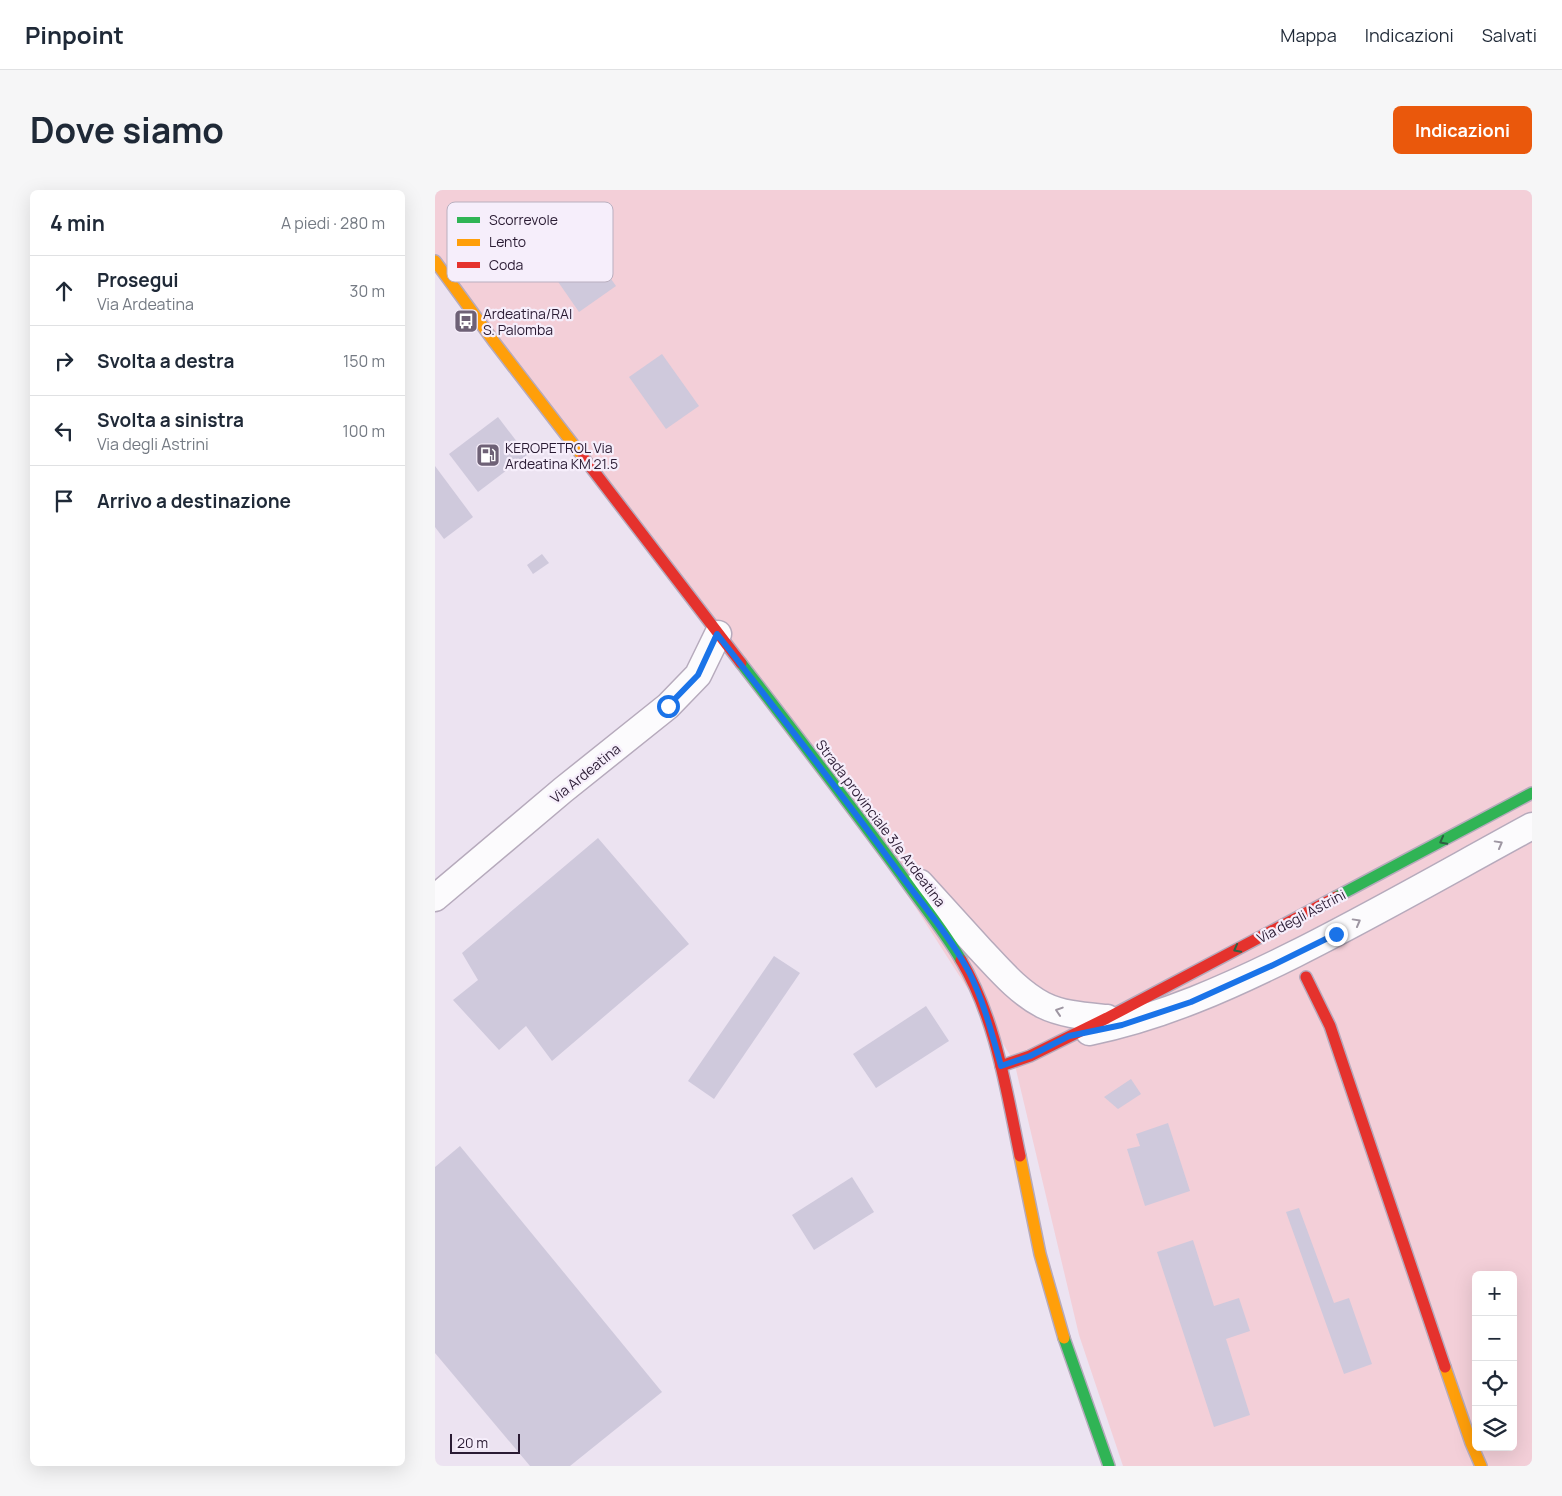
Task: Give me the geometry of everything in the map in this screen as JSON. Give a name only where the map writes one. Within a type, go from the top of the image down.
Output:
[{"type":"main road","name":"Strada provinciale 3/e Ardeatina","points":[[435,261],[447,277]]},
{"type":"main road","name":"Strada provinciale 3/e Ardeatina","points":[[450,282],[853,810],[947,935],[965,966],[984,1008],[1001,1066],[1040,1254],[1065,1341],[1109,1466]]},
{"type":"main road","name":"Via degli Astrini","points":[[1001,1066],[1030,1056],[1107,1018],[1532,793]]},
{"type":"main road","points":[[1306,977],[1330,1026],[1471,1443],[1481,1466]]},
{"type":"street","name":"Via Ardeatina","points":[[435,898],[563,790],[668,706],[698,675],[717,634]]},
{"type":"street","points":[[853,810],[985,955],[1016,986],[1044,1005],[1061,1012],[1077,1016],[1107,1018]]},
{"type":"street","name":"Via degli Astrini","points":[[1069,1036],[1147,1018],[1228,986],[1336,934],[1532,826]]},
{"type":"shaded area","points":[[435,190],[1532,190],[1532,1466],[1123,1466],[1079,1335],[1014,1061],[853,810],[452,282],[613,282],[613,202],[447,202],[447,275],[435,259]]},
{"type":"building","points":[[558,282],[613,282],[616,286],[579,312]]},
{"type":"building","points":[[662,354],[699,406],[666,429],[629,377]]},
{"type":"building","name":"KEROPETROL Via Ardeatina KM 21.5","points":[[498,417],[527,455],[478,492],[449,454]]},
{"type":"building","points":[[435,466],[473,517],[444,539],[435,527]]},
{"type":"building","points":[[542,554],[549,563],[533,574],[527,565]]},
{"type":"building","points":[[598,838],[689,944],[552,1061],[526,1026],[499,1050],[453,1000],[478,980],[462,953]]},
{"type":"building","points":[[774,956],[800,973],[714,1099],[688,1081]]},
{"type":"building","points":[[926,1006],[949,1041],[876,1088],[853,1054]]},
{"type":"building","points":[[1131,1079],[1141,1094],[1118,1109],[1104,1097]]},
{"type":"building","points":[[1168,1123],[1190,1191],[1145,1206],[1127,1149],[1140,1146],[1136,1134]]},
{"type":"building","points":[[460,1146],[662,1392],[570,1466],[530,1466],[435,1353],[435,1167]]},
{"type":"building","points":[[852,1177],[874,1212],[814,1250],[792,1215]]},
{"type":"building","points":[[1299,1208],[1334,1303],[1349,1298],[1372,1364],[1344,1374],[1286,1212]]},
{"type":"building","points":[[1193,1240],[1214,1306],[1239,1298],[1250,1331],[1226,1339],[1250,1415],[1214,1427],[1157,1252]]},
{"type":"traffic: fast","points":[[741,663],[880,846],[939,926],[961,960]]},
{"type":"traffic: fast","points":[[1336,897],[1532,793]]},
{"type":"traffic: fast","points":[[1064,1338],[1109,1466]]},
{"type":"traffic: slow","points":[[435,261],[447,277]]},
{"type":"traffic: slow","points":[[450,282],[583,457]]},
{"type":"traffic: slow","points":[[1020,1156],[1040,1254],[1064,1338]]},
{"type":"traffic: slow","points":[[1445,1367],[1471,1443],[1481,1466]]},
{"type":"traffic: jam","points":[[583,457],[741,663]]},
{"type":"traffic: jam","points":[[1001,1066],[1030,1056],[1107,1018],[1336,897]]},
{"type":"traffic: jam","points":[[961,960],[983,1006],[991,1030],[1020,1156]]},
{"type":"traffic: jam","points":[[1306,977],[1330,1026],[1445,1367]]},
{"type":"place","name":"Ardeatina/RAI S. Palomba","points":[[466,321]]},
{"type":"place","name":"KEROPETROL Via Ardeatina KM 21.5","points":[[488,455]]},
{"type":"route","points":[[668,706],[698,675],[717,634],[947,935],[977,990],[1001,1066],[1030,1056],[1069,1036],[1122,1025],[1191,1002],[1336,934]]}]
